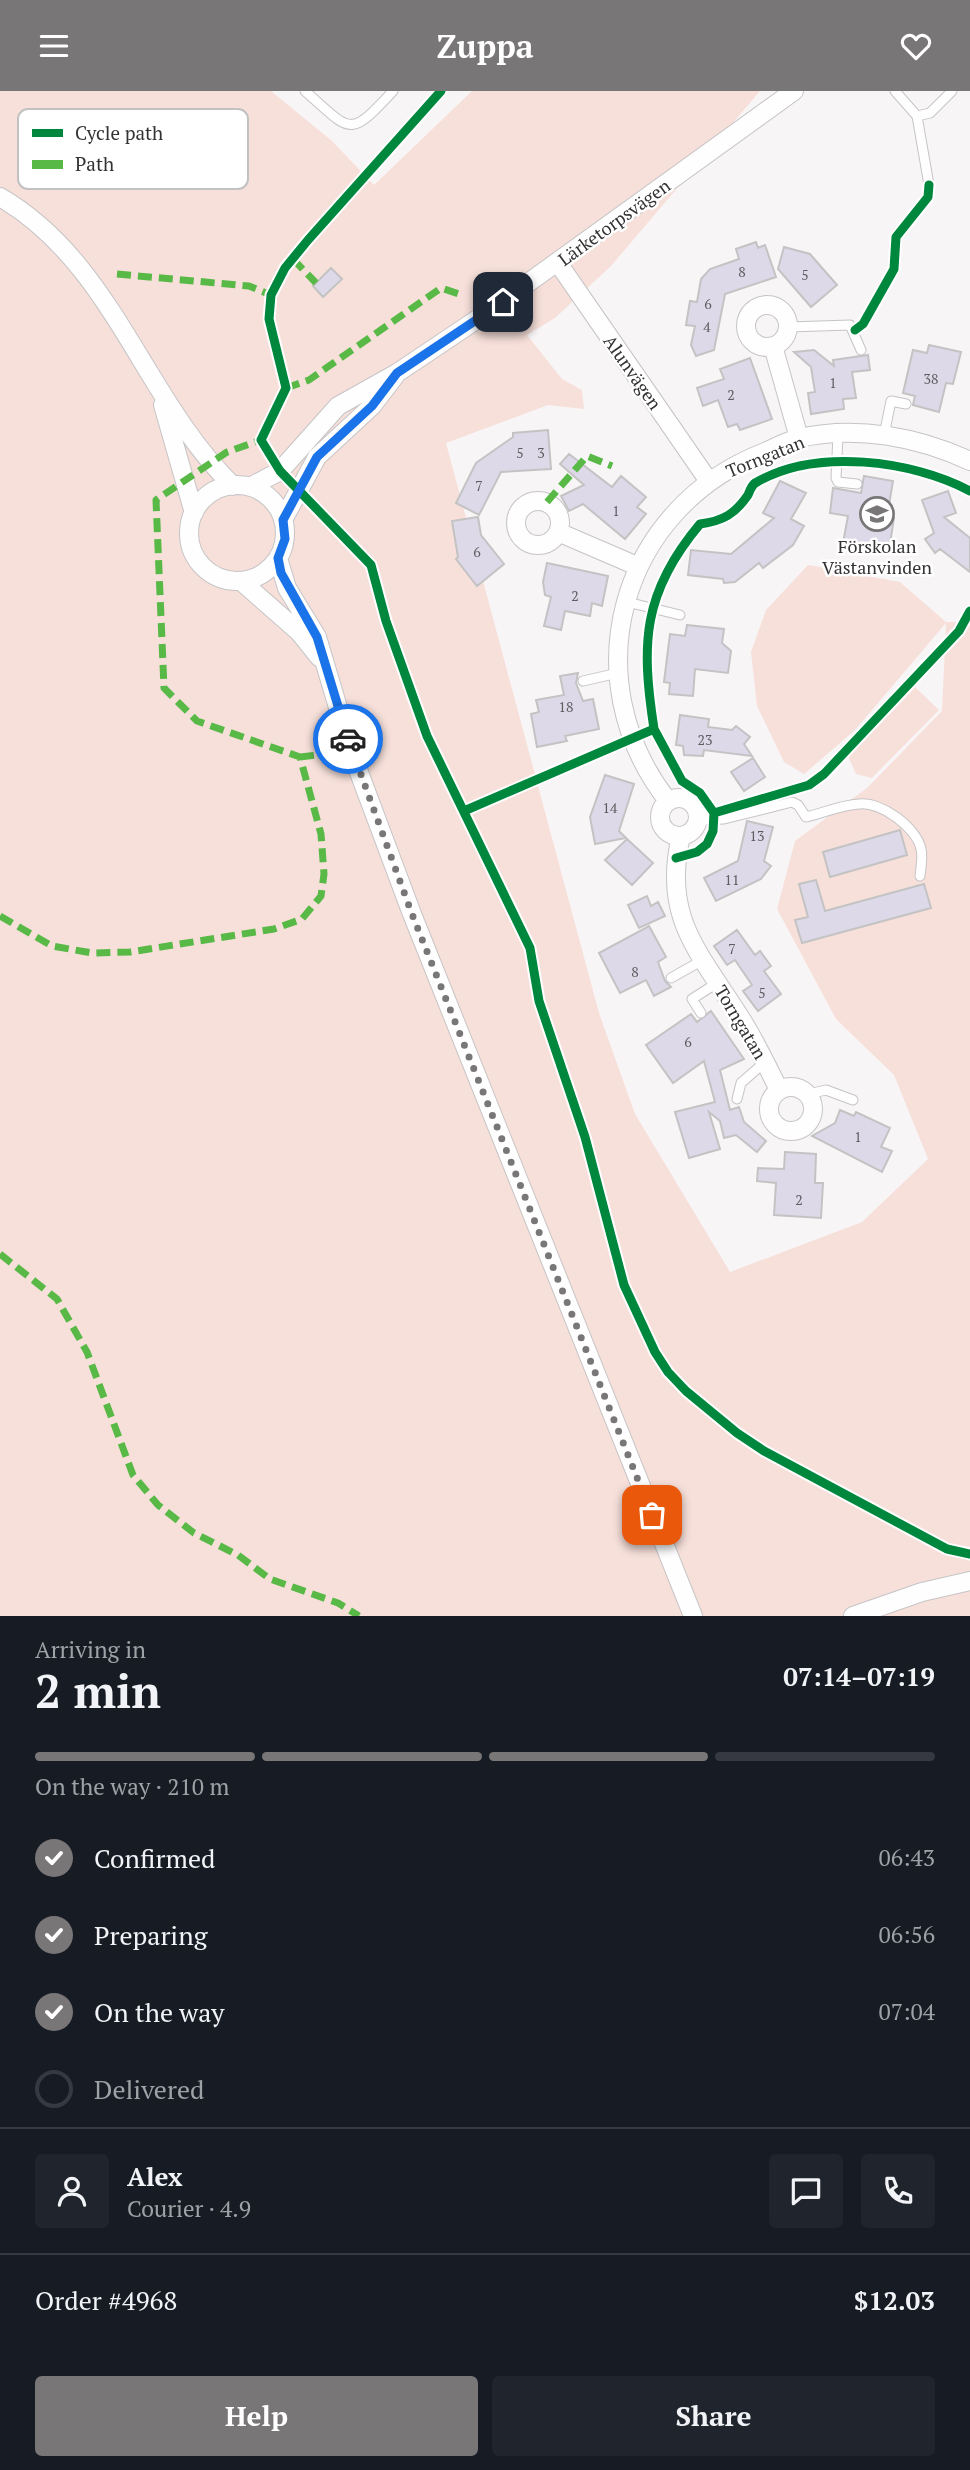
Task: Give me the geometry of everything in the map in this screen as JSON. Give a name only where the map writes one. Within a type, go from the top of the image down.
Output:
[{"type":"street","name":"Lärketorpsvägen","points":[[397,373],[558,263],[794,91]]},
{"type":"street","points":[[0,197],[57,239],[91,280],[210,463],[242,487],[267,496],[283,520],[285,539],[278,558],[262,574],[241,581],[219,577],[195,555],[190,534],[194,513],[206,497],[242,487],[279,471],[338,406],[397,373]]},
{"type":"street","name":"Alunvägen","points":[[558,263],[708,480]]},
{"type":"street","points":[[761,306],[774,306],[785,314],[789,327],[784,339],[766,347],[752,341],[746,328],[749,314],[761,306]]},
{"type":"street","points":[[773,346],[799,438]]},
{"type":"street","points":[[283,520],[317,457],[372,406],[397,373]]},
{"type":"street","points":[[157,384],[194,513]]},
{"type":"street","name":"Torngatan","points":[[668,801],[651,779],[632,739],[621,699],[618,673],[620,625],[638,566],[664,524],[708,480],[745,459],[799,438],[884,435],[923,442],[970,461]]},
{"type":"street","points":[[558,532],[638,566]]},
{"type":"street","points":[[278,558],[287,588],[317,637],[351,751],[412,914],[693,1616]]},
{"type":"street","points":[[241,581],[299,632],[323,662]]},
{"type":"street","points":[[686,800],[696,808],[698,820],[692,831],[681,836],[668,833],[661,823],[661,811],[668,801],[686,800]]},
{"type":"street","name":"Torngatan","points":[[681,836],[675,868],[676,903],[685,930],[701,961],[739,1014],[779,1090]]},
{"type":"street","points":[[794,1087],[808,1094],[814,1108],[813,1115],[804,1128],[790,1132],[777,1127],[769,1115],[770,1101],[779,1090],[794,1087]]},
{"type":"street","points":[[853,1616],[922,1592],[970,1581]]},
{"type":"lane","points":[[305,91],[345,126],[355,127],[393,91]]},
{"type":"lane","points":[[895,91],[917,116],[929,185]]},
{"type":"lane","points":[[917,116],[930,113],[952,91]]},
{"type":"lane","points":[[789,327],[850,325],[861,350]]},
{"type":"lane","points":[[884,435],[891,401],[906,404]]},
{"type":"lane","points":[[838,435],[836,478],[838,482],[857,484]]},
{"type":"lane","points":[[627,602],[680,615]]},
{"type":"lane","points":[[583,681],[618,673]]},
{"type":"lane","points":[[698,820],[724,819],[792,802],[798,804],[806,817],[859,803],[869,804],[894,816],[916,834],[922,850],[920,876]]},
{"type":"lane","points":[[671,978],[701,961]]},
{"type":"lane","points":[[702,1013],[692,999],[716,983]]},
{"type":"lane","points":[[737,1099],[741,1083],[765,1062]]},
{"type":"lane","points":[[808,1094],[826,1090],[853,1100]]},
{"type":"shaded area","points":[[0,91],[271,91],[332,141],[374,185],[472,91],[760,91],[611,266],[555,318],[527,335],[562,379],[582,390],[584,409],[548,405],[446,443],[599,1013],[635,1114],[730,1272],[862,1222],[928,1159],[894,1075],[836,1019],[777,909],[795,841],[867,788],[942,711],[946,623],[855,730],[804,774],[784,762],[757,706],[751,652],[766,610],[808,565],[900,582],[946,622],[970,622],[970,1616],[0,1616]]},
{"type":"shaded area","points":[[915,687],[939,710],[872,778],[856,774],[848,756]]},
{"type":"building","points":[[756,242],[758,248],[765,245],[776,277],[725,294],[714,350],[696,356],[691,345],[695,326],[686,325],[690,301],[697,302],[701,279],[710,269],[739,259],[736,249]]},
{"type":"building","points":[[784,247],[810,254],[837,285],[811,307],[778,269]]},
{"type":"building","points":[[331,268],[342,279],[323,297],[313,286]]},
{"type":"building","points":[[929,345],[961,352],[953,384],[946,383],[939,412],[913,405],[915,396],[903,393],[913,350],[927,353]]},
{"type":"building","points":[[814,350],[834,366],[833,360],[868,355],[870,370],[852,372],[856,398],[843,399],[844,409],[811,414],[808,393],[815,392],[811,367],[794,352]]},
{"type":"building","points":[[750,358],[772,419],[740,430],[737,424],[728,427],[718,400],[703,406],[697,388],[724,379],[720,369]]},
{"type":"building","points":[[548,430],[551,469],[501,472],[479,515],[456,503],[476,463],[513,437],[513,433]]},
{"type":"building","points":[[569,454],[612,487],[621,476],[646,497],[637,507],[646,514],[625,539],[583,504],[569,511],[561,496],[584,485],[560,464]]},
{"type":"building","points":[[864,476],[893,481],[887,517],[894,518],[889,550],[843,543],[848,516],[830,513],[833,488],[861,493]]},
{"type":"building","points":[[780,481],[806,493],[791,519],[804,526],[793,545],[763,568],[759,563],[735,582],[724,583],[723,579],[688,575],[691,550],[731,554],[774,518],[763,513]]},
{"type":"building","points":[[948,491],[956,513],[944,517],[970,538],[970,572],[940,549],[935,553],[925,539],[934,533],[922,500]]},
{"type":"building","points":[[478,517],[481,535],[504,564],[477,586],[456,559],[458,557],[452,521]]},
{"type":"building","points":[[547,563],[608,576],[602,606],[592,603],[590,616],[565,611],[561,630],[544,626],[551,597],[545,595],[543,582]]},
{"type":"building","points":[[687,625],[724,629],[722,643],[731,651],[728,673],[695,669],[693,696],[669,694],[670,683],[664,682],[670,634],[685,636]]},
{"type":"building","points":[[578,673],[576,683],[583,701],[593,699],[599,729],[565,736],[567,741],[537,747],[531,714],[539,712],[536,700],[564,695],[560,676]]},
{"type":"building","points":[[680,715],[709,719],[708,727],[732,730],[736,726],[750,737],[744,744],[752,756],[704,750],[703,756],[684,755],[683,746],[676,745]]},
{"type":"building","points":[[753,758],[765,777],[744,791],[731,772]]},
{"type":"building","points":[[605,775],[634,784],[619,831],[626,838],[595,844],[590,817]]},
{"type":"building","points":[[747,821],[773,827],[764,861],[771,866],[761,879],[716,901],[704,878],[738,861]]},
{"type":"building","points":[[900,830],[907,855],[830,877],[823,852]]},
{"type":"building","points":[[627,839],[653,863],[632,885],[605,860]]},
{"type":"building","points":[[816,880],[825,911],[924,884],[931,908],[802,943],[795,920],[808,917],[799,884]]},
{"type":"building","points":[[647,896],[651,906],[658,902],[665,916],[639,928],[628,905]]},
{"type":"building","points":[[649,926],[666,957],[658,962],[665,981],[671,987],[654,996],[646,980],[620,993],[599,953]]},
{"type":"building","points":[[737,930],[755,955],[760,951],[771,966],[764,971],[781,994],[758,1011],[743,991],[752,985],[735,960],[727,965],[714,946]]},
{"type":"building","points":[[711,1011],[744,1059],[720,1070],[730,1110],[739,1107],[744,1122],[766,1141],[757,1152],[736,1135],[724,1138],[720,1121],[709,1112],[720,1149],[689,1158],[675,1112],[715,1102],[704,1061],[673,1083],[646,1045],[691,1014],[697,1022]]},
{"type":"building","points":[[840,1110],[854,1116],[856,1112],[890,1128],[881,1147],[892,1151],[882,1172],[812,1136],[835,1123]]},
{"type":"building","points":[[785,1152],[816,1154],[815,1183],[823,1183],[821,1218],[774,1215],[776,1183],[757,1181],[758,1168],[784,1169]]},
{"type":"marked path","points":[[293,259],[316,283]]},
{"type":"marked path","points":[[117,274],[249,286],[271,295]]},
{"type":"marked path","points":[[286,388],[309,380],[441,288],[462,295]]},
{"type":"marked path","points":[[0,916],[52,946],[92,953],[130,952],[274,929],[302,919],[321,896],[324,874],[321,834],[300,757],[197,721],[164,688],[156,500],[227,452],[261,440]]},
{"type":"marked path","points":[[547,502],[587,456],[612,466]]},
{"type":"marked path","points":[[300,757],[351,751]]},
{"type":"marked path","points":[[0,1254],[57,1299],[87,1352],[133,1475],[158,1505],[194,1533],[238,1555],[270,1579],[338,1603],[359,1616]]},
{"type":"cycle path","points":[[441,91],[308,240],[285,268],[271,295],[269,319],[286,388],[261,440],[280,471],[371,565],[386,621],[427,736],[530,948],[539,1001],[585,1137],[624,1285],[655,1352],[668,1372],[686,1391],[737,1433],[764,1451],[947,1549],[970,1554]]},
{"type":"cycle path","points":[[855,330],[863,324],[894,269],[896,237],[928,197],[929,185]]},
{"type":"cycle path","points":[[464,811],[654,729],[648,645],[650,621],[657,597],[681,549],[700,524],[722,519],[733,512],[755,483],[781,471],[807,465],[864,462],[921,472],[970,491]]},
{"type":"cycle path","points":[[714,813],[809,785],[824,774],[959,631],[970,611]]},
{"type":"cycle path","points":[[654,729],[682,781],[700,793],[714,813],[713,831],[707,844],[697,852],[676,858]]},
{"type":"way so far","points":[[348,739],[412,914],[652,1515]]},
{"type":"place","name":"Förskolan Västanvinden","points":[[877,514]]},
{"type":"route","points":[[348,739],[317,637],[307,616],[287,588],[281,573],[278,558],[285,539],[283,520],[317,457],[332,440],[372,406],[397,373],[503,302]]}]
